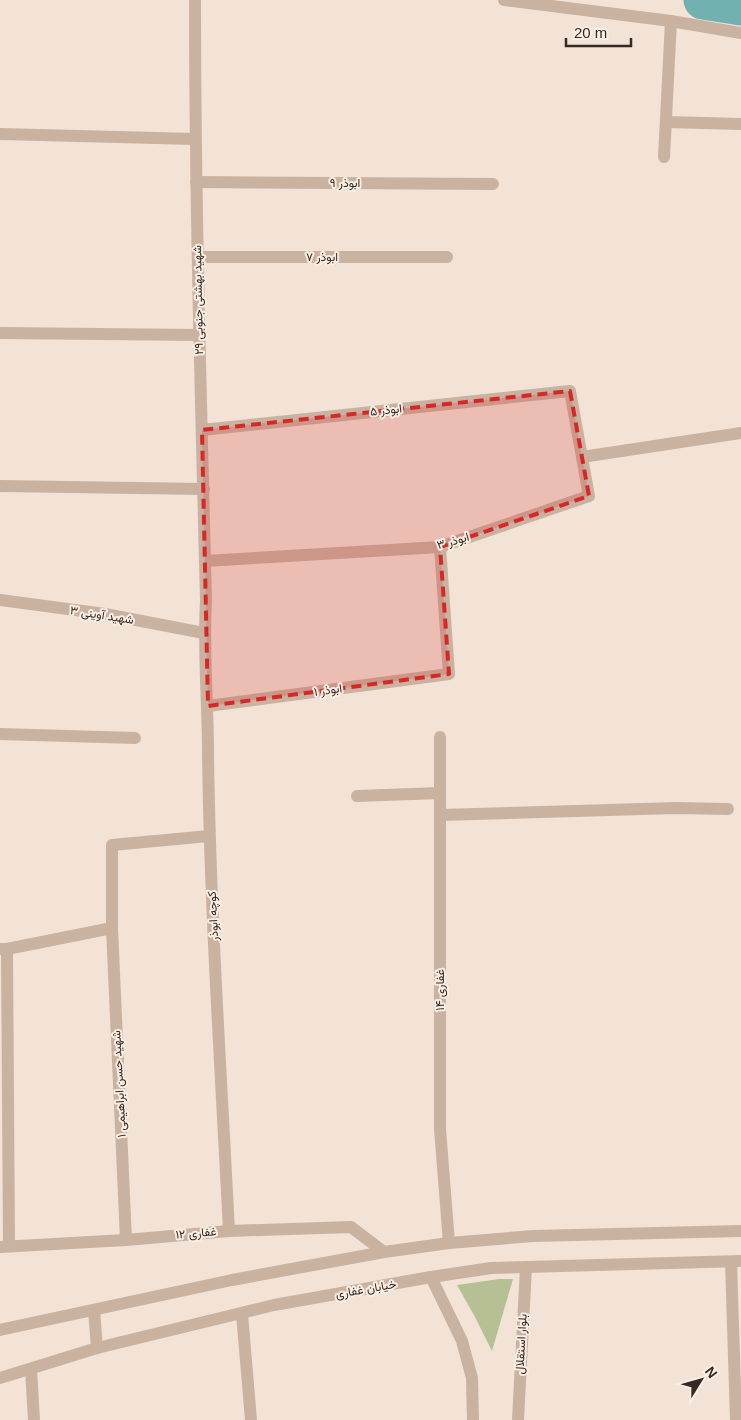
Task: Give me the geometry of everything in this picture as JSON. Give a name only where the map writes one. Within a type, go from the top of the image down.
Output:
[{"type":"street","name":"شهید بهشتی جنوبی ۲۹","points":[[195,0],[198,335],[206,601]]},
{"type":"street","points":[[504,0],[741,33]]},
{"type":"street","points":[[664,157],[671,22]]},
{"type":"street","points":[[666,122],[741,124]]},
{"type":"street","points":[[0,134],[195,138]]},
{"type":"street","name":"ابوذر ۹","points":[[196,182],[493,184]]},
{"type":"street","name":"ابوذر ۷","points":[[198,257],[447,257]]},
{"type":"street","points":[[0,333],[198,335]]},
{"type":"street","name":"ابوذر ۵","points":[[202,430],[570,391]]},
{"type":"street","name":"ابوذر ۳","points":[[205,561],[440,547],[589,496],[570,391]]},
{"type":"street","points":[[582,457],[741,433]]},
{"type":"street","points":[[0,486],[204,489]]},
{"type":"street","name":"ابوذر ۱","points":[[208,706],[449,674],[440,547]]},
{"type":"street","name":"شهید آوینی ۳","points":[[0,600],[105,614],[204,633]]},
{"type":"street","name":"کوچه ابوذر","points":[[206,601],[204,633],[208,706],[209,836],[229,1231]]},
{"type":"street","points":[[0,734],[136,738]]},
{"type":"street","name":"غفاری ۱۴","points":[[440,737],[440,1129],[449,1243]]},
{"type":"street","points":[[357,796],[440,793]]},
{"type":"street","points":[[440,814],[676,808],[728,809]]},
{"type":"street","name":"شهید حسن ابراهیمی ۱","points":[[126,1240],[112,928],[112,845],[209,836]]},
{"type":"street","points":[[4,1247],[3,949],[112,928]]},
{"type":"street","name":"غفاری ۱۲","points":[[4,1247],[126,1240],[229,1231],[351,1227],[384,1252]]},
{"type":"street","points":[[0,1330],[232,1280],[384,1252],[449,1243],[533,1236],[741,1231]]},
{"type":"street","points":[[736,1262],[736,1420]]},
{"type":"street","name":"خیابان غفاری","points":[[0,1378],[97,1348],[274,1305],[491,1268],[736,1262]]},
{"type":"street","name":"بلوار استقلال","points":[[518,1420],[526,1267]]},
{"type":"street","points":[[431,1278],[462,1341],[472,1378],[473,1420]]},
{"type":"street","points":[[94,1310],[97,1348]]},
{"type":"street","points":[[242,1314],[251,1420]]},
{"type":"street","points":[[30,1369],[34,1420]]},
{"type":"highlighted area","points":[[570,391],[589,496],[440,547],[449,674],[208,706],[202,430]]},
{"type":"green space","points":[[513,1279],[492,1351],[457,1285]]},
{"type":"waterway","points":[[703,0],[741,6]]}]
